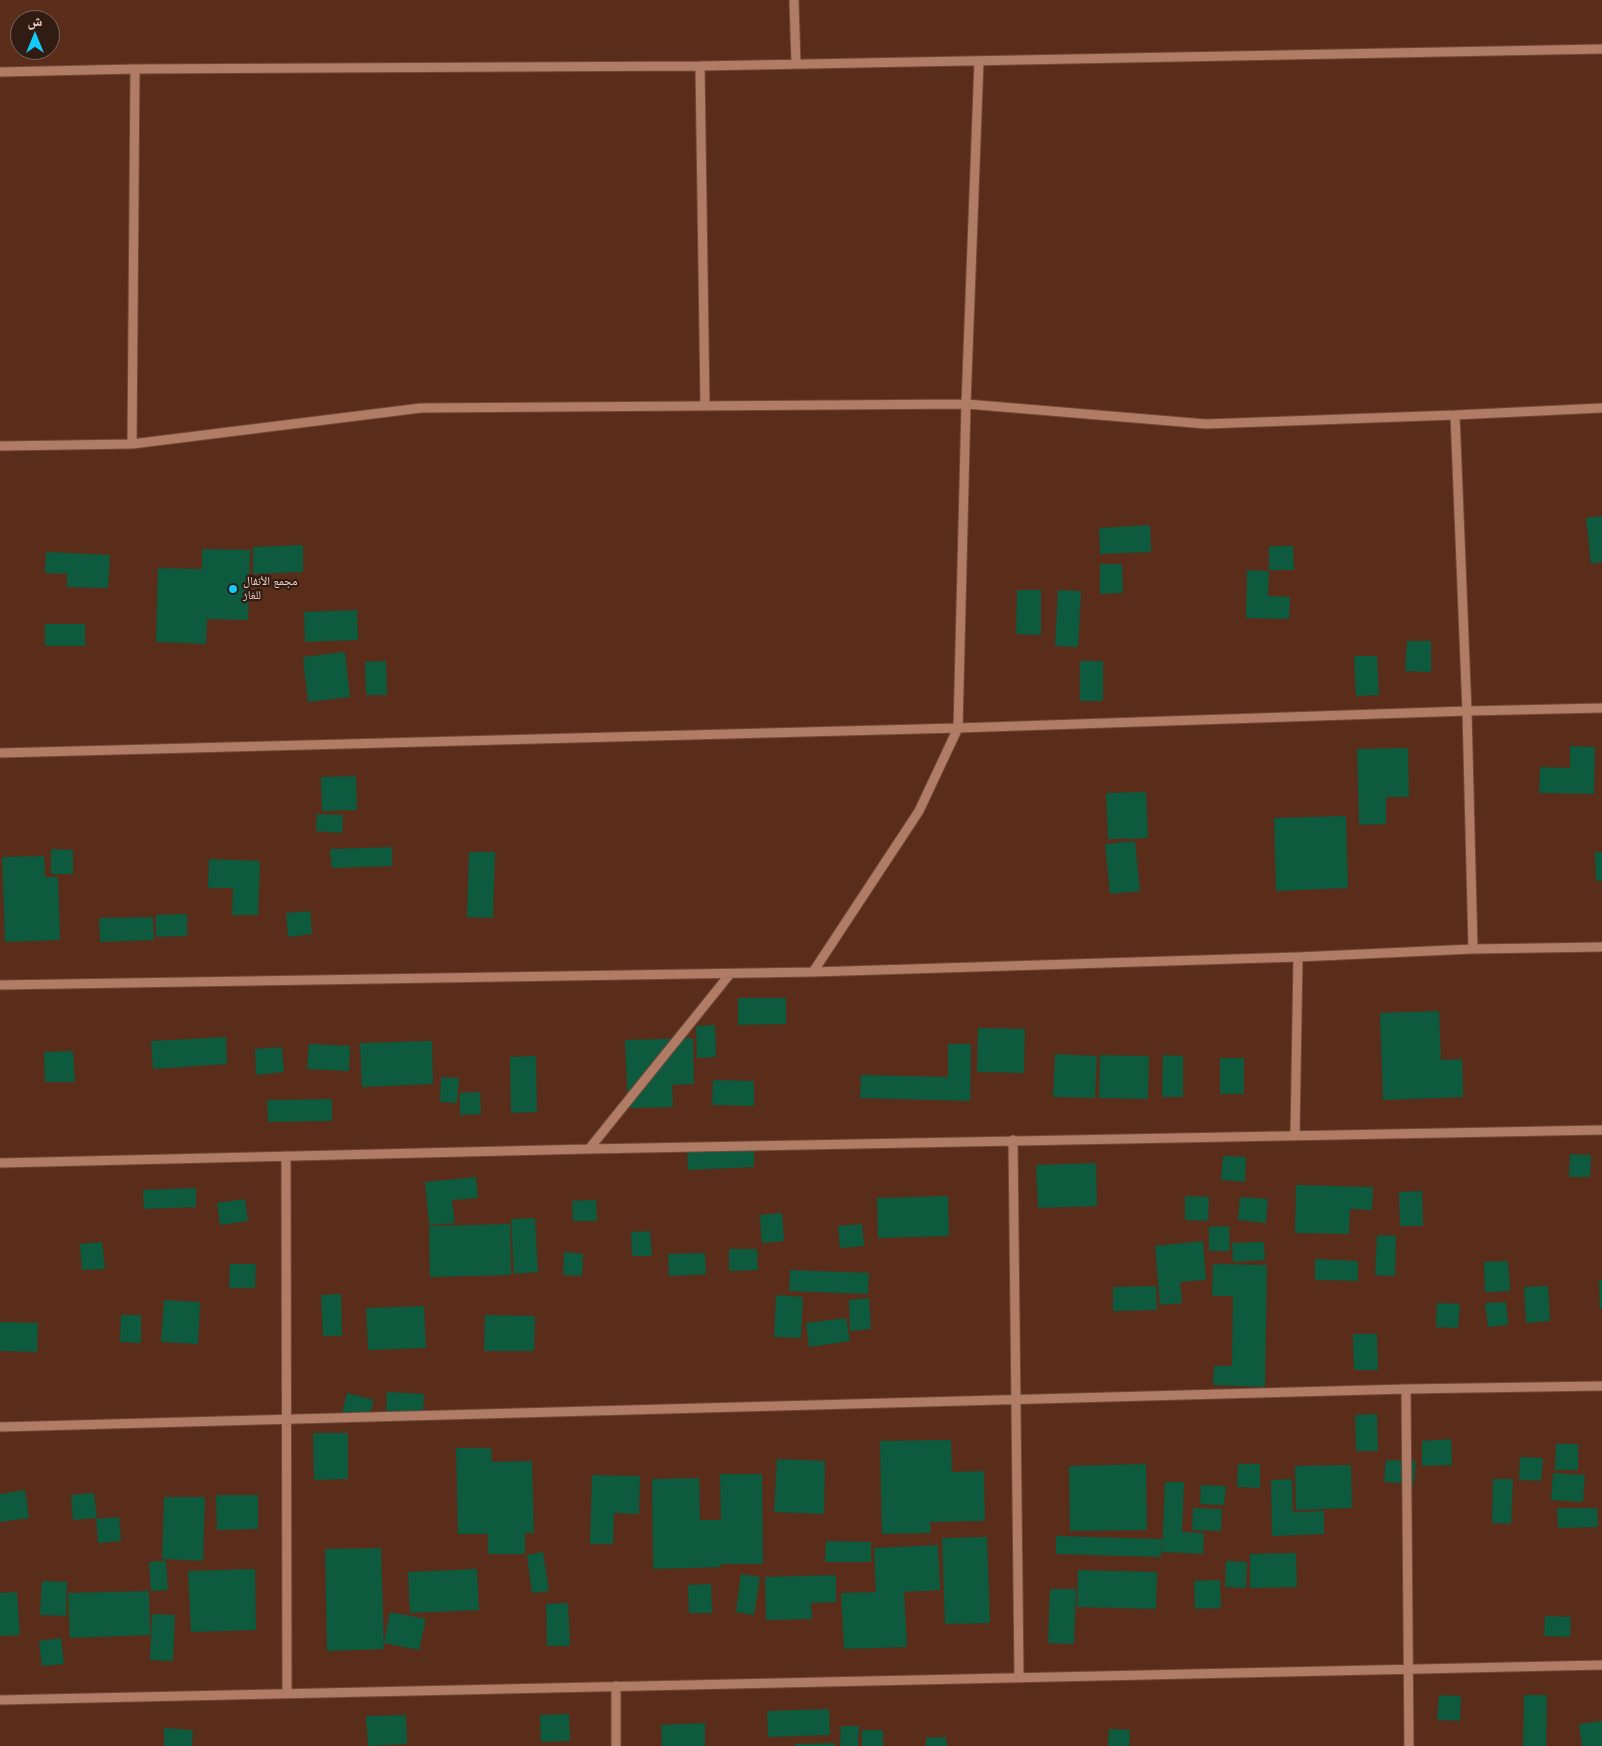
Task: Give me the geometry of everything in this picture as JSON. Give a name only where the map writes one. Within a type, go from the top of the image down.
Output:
[{"type":"street","points":[[794,0],[796,64]]},
{"type":"street","points":[[0,72],[135,69],[700,66],[1602,48]]},
{"type":"street","points":[[813,972],[919,811],[958,728],[966,404],[979,61]]},
{"type":"street","points":[[700,66],[704,405]]},
{"type":"street","points":[[132,444],[135,69]]},
{"type":"street","points":[[0,446],[132,444],[421,408],[966,404],[1206,424],[1602,408]]},
{"type":"street","points":[[1455,415],[1467,711],[1473,949]]},
{"type":"street","points":[[0,753],[958,728],[1602,708]]},
{"type":"street","points":[[0,985],[730,974],[1298,957],[1473,949],[1602,947]]},
{"type":"street","points":[[1295,1135],[1298,957]]},
{"type":"street","points":[[589,1149],[730,974]]},
{"type":"street","points":[[0,1163],[1013,1140],[1602,1130]]},
{"type":"street","points":[[1013,1140],[1019,1677]]},
{"type":"street","points":[[286,1156],[287,1694]]},
{"type":"street","points":[[0,1427],[1406,1389],[1602,1386]]},
{"type":"street","points":[[1406,1389],[1409,1746]]},
{"type":"street","points":[[0,1700],[1602,1665]]},
{"type":"street","points":[[616,1686],[616,1746]]},
{"type":"building","points":[[1602,516],[1602,562],[1591,564],[1586,518]]},
{"type":"building","points":[[1150,525],[1151,552],[1100,554],[1099,528]]},
{"type":"building","points":[[303,545],[303,572],[253,574],[253,547]]},
{"type":"building","points":[[1269,546],[1293,546],[1294,570],[1269,570]]},
{"type":"building","points":[[202,549],[250,550],[248,620],[207,619],[206,644],[156,642],[158,568],[202,569]]},
{"type":"building","points":[[46,552],[110,555],[108,588],[67,587],[67,574],[45,573]]},
{"type":"building","points":[[1100,564],[1122,564],[1123,593],[1100,594]]},
{"type":"building","points":[[1247,570],[1269,571],[1268,596],[1290,597],[1289,619],[1246,618]]},
{"type":"building","points":[[1017,590],[1041,590],[1041,635],[1016,634]]},
{"type":"building","points":[[1058,590],[1081,591],[1078,647],[1055,646]]},
{"type":"building","points":[[357,610],[358,640],[305,642],[304,612]]},
{"type":"building","points":[[45,624],[85,624],[85,646],[45,646]]},
{"type":"building","points":[[1407,641],[1431,641],[1431,672],[1405,671]]},
{"type":"building","points":[[345,652],[350,697],[308,702],[303,657]]},
{"type":"building","points":[[1354,656],[1377,656],[1379,695],[1356,696]]},
{"type":"building","points":[[386,661],[387,695],[366,695],[365,662]]},
{"type":"building","points":[[1080,661],[1103,661],[1103,701],[1080,701]]},
{"type":"building","points":[[1570,746],[1595,747],[1594,794],[1539,793],[1540,767],[1570,768]]},
{"type":"building","points":[[1408,748],[1409,797],[1386,797],[1386,824],[1359,825],[1357,749]]},
{"type":"building","points":[[356,776],[357,810],[322,811],[321,777]]},
{"type":"building","points":[[1146,792],[1148,838],[1108,839],[1106,793]]},
{"type":"building","points":[[317,814],[343,815],[342,833],[316,831]]},
{"type":"building","points":[[1346,816],[1348,888],[1276,891],[1274,818]]},
{"type":"building","points":[[1135,841],[1140,891],[1110,894],[1105,844]]},
{"type":"building","points":[[392,847],[392,866],[332,868],[330,849]]},
{"type":"building","points":[[51,849],[73,850],[73,874],[51,874]]},
{"type":"building","points":[[469,852],[495,852],[493,918],[467,917]]},
{"type":"building","points":[[1595,852],[1602,852],[1602,881],[1596,881]]},
{"type":"building","points":[[44,856],[45,877],[58,877],[60,940],[5,942],[2,857]]},
{"type":"building","points":[[209,859],[260,861],[258,915],[232,915],[233,888],[208,888]]},
{"type":"building","points":[[310,911],[312,934],[288,937],[286,913]]},
{"type":"building","points":[[187,914],[187,936],[156,937],[156,915]]},
{"type":"building","points":[[153,917],[154,940],[100,942],[99,918]]},
{"type":"building","points":[[738,998],[786,998],[786,1024],[738,1025]]},
{"type":"building","points":[[1439,1011],[1441,1060],[1462,1059],[1463,1097],[1383,1100],[1380,1013]]},
{"type":"building","points":[[715,1025],[716,1057],[697,1058],[696,1026]]},
{"type":"building","points":[[978,1028],[1025,1029],[1024,1073],[977,1072]]},
{"type":"building","points":[[226,1037],[227,1064],[153,1069],[151,1041]]},
{"type":"building","points":[[693,1038],[694,1084],[672,1085],[673,1107],[628,1108],[625,1040]]},
{"type":"building","points":[[432,1041],[433,1084],[362,1087],[360,1043]]},
{"type":"building","points":[[309,1044],[350,1046],[349,1071],[307,1069]]},
{"type":"building","points":[[948,1044],[971,1044],[970,1101],[860,1098],[861,1075],[948,1077]]},
{"type":"building","points":[[282,1047],[284,1072],[256,1075],[255,1049]]},
{"type":"building","points":[[73,1051],[75,1082],[45,1082],[44,1052]]},
{"type":"building","points":[[1055,1054],[1097,1056],[1095,1098],[1053,1097]]},
{"type":"building","points":[[1100,1055],[1149,1056],[1148,1099],[1099,1098]]},
{"type":"building","points":[[1163,1055],[1183,1056],[1183,1097],[1162,1097]]},
{"type":"building","points":[[536,1056],[537,1112],[511,1113],[510,1057]]},
{"type":"building","points":[[1220,1058],[1244,1058],[1244,1094],[1220,1094]]},
{"type":"building","points":[[441,1077],[459,1078],[457,1103],[440,1102]]},
{"type":"building","points":[[713,1080],[754,1081],[754,1106],[712,1105]]},
{"type":"building","points":[[480,1092],[481,1114],[460,1115],[460,1093]]},
{"type":"building","points":[[332,1099],[332,1121],[268,1122],[267,1100]]},
{"type":"building","points":[[754,1143],[754,1167],[688,1170],[687,1146]]},
{"type":"building","points":[[1570,1154],[1591,1155],[1590,1177],[1569,1177]]},
{"type":"building","points":[[1223,1156],[1246,1157],[1245,1182],[1221,1180]]},
{"type":"building","points":[[1096,1163],[1097,1206],[1038,1208],[1036,1165]]},
{"type":"building","points":[[476,1177],[478,1198],[452,1200],[455,1223],[429,1225],[425,1182]]},
{"type":"building","points":[[1296,1185],[1373,1187],[1372,1210],[1350,1209],[1349,1234],[1295,1233]]},
{"type":"building","points":[[196,1188],[196,1207],[144,1209],[143,1190]]},
{"type":"building","points":[[1422,1191],[1423,1226],[1400,1226],[1399,1192]]},
{"type":"building","points":[[948,1196],[949,1236],[878,1238],[877,1198]]},
{"type":"building","points":[[1185,1196],[1209,1197],[1208,1221],[1185,1220]]},
{"type":"building","points":[[1240,1197],[1268,1199],[1266,1223],[1238,1220]]},
{"type":"building","points":[[245,1199],[248,1221],[220,1225],[217,1203]]},
{"type":"building","points":[[596,1200],[597,1221],[573,1221],[572,1201]]},
{"type":"building","points":[[782,1213],[784,1241],[762,1243],[760,1215]]},
{"type":"building","points":[[535,1218],[538,1272],[514,1274],[511,1219]]},
{"type":"building","points":[[510,1224],[511,1275],[430,1277],[429,1226]]},
{"type":"building","points":[[862,1224],[864,1246],[840,1248],[838,1226]]},
{"type":"building","points":[[1229,1226],[1230,1251],[1209,1251],[1209,1227]]},
{"type":"building","points":[[650,1231],[652,1256],[632,1256],[631,1232]]},
{"type":"building","points":[[1377,1235],[1396,1236],[1395,1276],[1375,1275]]},
{"type":"building","points":[[1203,1241],[1206,1280],[1180,1282],[1182,1303],[1160,1305],[1155,1246]]},
{"type":"building","points":[[102,1242],[105,1269],[82,1270],[80,1244]]},
{"type":"building","points":[[1264,1242],[1265,1260],[1233,1262],[1232,1243]]},
{"type":"building","points":[[729,1249],[757,1249],[758,1270],[729,1271]]},
{"type":"building","points":[[564,1252],[583,1254],[582,1276],[563,1275]]},
{"type":"building","points":[[705,1253],[706,1274],[669,1276],[668,1254]]},
{"type":"building","points":[[1315,1259],[1358,1261],[1358,1281],[1315,1280]]},
{"type":"building","points":[[1508,1261],[1510,1291],[1485,1292],[1484,1262]]},
{"type":"building","points":[[230,1264],[256,1264],[255,1288],[229,1288]]},
{"type":"building","points":[[1213,1264],[1267,1265],[1265,1387],[1213,1385],[1214,1366],[1232,1366],[1233,1296],[1212,1296]]},
{"type":"building","points":[[790,1270],[869,1273],[868,1294],[789,1291]]},
{"type":"building","points":[[1599,1280],[1602,1280],[1602,1309],[1600,1309]]},
{"type":"building","points":[[1156,1286],[1157,1310],[1113,1311],[1113,1287]]},
{"type":"building","points":[[1548,1286],[1550,1321],[1526,1323],[1524,1287]]},
{"type":"building","points":[[341,1294],[342,1336],[323,1336],[321,1295]]},
{"type":"building","points":[[776,1295],[803,1297],[801,1338],[774,1337]]},
{"type":"building","points":[[869,1298],[871,1329],[850,1331],[849,1300]]},
{"type":"building","points":[[164,1300],[200,1302],[198,1344],[161,1342]]},
{"type":"building","points":[[1506,1302],[1508,1325],[1488,1327],[1485,1303]]},
{"type":"building","points":[[1437,1303],[1460,1304],[1458,1328],[1436,1327]]},
{"type":"building","points":[[424,1306],[426,1348],[368,1350],[366,1308]]},
{"type":"building","points":[[121,1315],[141,1315],[141,1343],[120,1342]]},
{"type":"building","points":[[485,1315],[535,1316],[534,1351],[484,1351]]},
{"type":"building","points":[[846,1318],[850,1341],[809,1347],[806,1323]]},
{"type":"building","points":[[0,1322],[38,1323],[37,1352],[0,1351]]},
{"type":"building","points":[[1353,1334],[1377,1334],[1378,1370],[1354,1370]]},
{"type":"building","points":[[387,1392],[424,1394],[423,1415],[386,1413]]},
{"type":"building","points":[[347,1393],[374,1400],[368,1420],[342,1413]]},
{"type":"building","points":[[1377,1414],[1378,1451],[1356,1451],[1355,1415]]},
{"type":"building","points":[[313,1433],[348,1433],[348,1479],[314,1480]]},
{"type":"building","points":[[1451,1439],[1452,1465],[1422,1466],[1422,1441]]},
{"type":"building","points":[[951,1440],[952,1472],[984,1471],[985,1521],[930,1522],[931,1533],[882,1534],[880,1441]]},
{"type":"building","points":[[1556,1444],[1578,1444],[1578,1470],[1555,1470]]},
{"type":"building","points":[[456,1448],[491,1448],[492,1462],[532,1461],[534,1533],[525,1533],[525,1554],[488,1554],[488,1534],[458,1534]]},
{"type":"building","points":[[1520,1457],[1543,1458],[1541,1481],[1519,1480]]},
{"type":"building","points":[[777,1459],[825,1461],[824,1514],[774,1512]]},
{"type":"building","points":[[1386,1460],[1416,1461],[1414,1484],[1384,1482]]},
{"type":"building","points":[[1146,1464],[1147,1530],[1070,1531],[1069,1466]]},
{"type":"building","points":[[1238,1464],[1260,1464],[1260,1488],[1237,1487]]},
{"type":"building","points":[[1351,1465],[1352,1508],[1296,1510],[1295,1466]]},
{"type":"building","points":[[1553,1473],[1585,1475],[1583,1502],[1551,1500]]},
{"type":"building","points":[[720,1474],[762,1474],[763,1564],[721,1564],[721,1567],[653,1569],[652,1479],[699,1478],[700,1520],[721,1520]]},
{"type":"building","points":[[592,1475],[640,1476],[639,1514],[614,1513],[613,1544],[590,1544]]},
{"type":"building","points":[[1292,1479],[1293,1512],[1324,1511],[1324,1534],[1272,1536],[1271,1480]]},
{"type":"building","points":[[1493,1479],[1513,1479],[1511,1524],[1492,1523]]},
{"type":"building","points":[[1165,1482],[1184,1482],[1182,1532],[1204,1533],[1203,1554],[1162,1552]]},
{"type":"building","points":[[1201,1485],[1226,1486],[1224,1505],[1200,1504]]},
{"type":"building","points":[[25,1490],[29,1518],[0,1522],[0,1494]]},
{"type":"building","points":[[94,1493],[97,1518],[73,1520],[71,1495]]},
{"type":"building","points":[[216,1495],[258,1495],[258,1529],[217,1530]]},
{"type":"building","points":[[164,1497],[205,1497],[203,1561],[162,1559]]},
{"type":"building","points":[[1193,1508],[1222,1509],[1221,1531],[1192,1530]]},
{"type":"building","points":[[1557,1508],[1597,1508],[1598,1527],[1558,1528]]},
{"type":"building","points":[[119,1517],[121,1541],[98,1543],[96,1519]]},
{"type":"building","points":[[1056,1536],[1162,1539],[1161,1557],[1056,1554]]},
{"type":"building","points":[[987,1537],[990,1623],[945,1624],[942,1538]]},
{"type":"building","points":[[826,1541],[871,1542],[871,1562],[825,1562]]},
{"type":"building","points":[[938,1545],[940,1590],[904,1592],[907,1647],[844,1649],[841,1593],[876,1592],[874,1548]]},
{"type":"building","points":[[381,1548],[384,1649],[327,1651],[325,1549]]},
{"type":"building","points":[[543,1552],[549,1591],[532,1593],[527,1555]]},
{"type":"building","points":[[1296,1553],[1297,1587],[1250,1588],[1250,1554]]},
{"type":"building","points":[[166,1561],[168,1590],[151,1591],[149,1562]]},
{"type":"building","points":[[1226,1561],[1247,1562],[1246,1588],[1225,1587]]},
{"type":"building","points":[[255,1569],[256,1630],[191,1632],[188,1571]]},
{"type":"building","points":[[477,1569],[479,1610],[410,1613],[408,1572]]},
{"type":"building","points":[[1078,1570],[1157,1572],[1156,1609],[1077,1607]]},
{"type":"building","points":[[741,1574],[760,1577],[754,1615],[736,1612]]},
{"type":"building","points":[[836,1575],[836,1602],[811,1603],[812,1619],[766,1620],[765,1577]]},
{"type":"building","points":[[1220,1580],[1221,1608],[1195,1609],[1194,1581]]},
{"type":"building","points":[[42,1581],[67,1582],[66,1616],[40,1615]]},
{"type":"building","points":[[711,1584],[712,1613],[689,1613],[688,1585]]},
{"type":"building","points":[[1050,1589],[1076,1589],[1074,1644],[1048,1643]]},
{"type":"building","points":[[149,1591],[150,1635],[70,1638],[68,1593]]},
{"type":"building","points":[[17,1592],[20,1635],[0,1636],[0,1593]]},
{"type":"building","points":[[568,1603],[570,1646],[547,1646],[546,1604]]},
{"type":"building","points":[[390,1612],[426,1619],[419,1650],[384,1643]]},
{"type":"building","points":[[152,1614],[175,1615],[173,1661],[150,1660]]},
{"type":"building","points":[[1545,1616],[1571,1617],[1570,1637],[1544,1636]]},
{"type":"building","points":[[61,1638],[64,1664],[42,1666],[39,1641]]},
{"type":"building","points":[[1439,1695],[1461,1696],[1460,1721],[1437,1720]]},
{"type":"building","points":[[1524,1695],[1547,1695],[1546,1746],[1523,1746]]},
{"type":"building","points":[[829,1709],[830,1735],[768,1737],[767,1711]]},
{"type":"building","points":[[569,1714],[570,1741],[541,1742],[540,1715]]},
{"type":"building","points":[[406,1715],[407,1744],[368,1746],[366,1716]]},
{"type":"building","points":[[1602,1721],[1602,1746],[1582,1746],[1579,1724]]},
{"type":"building","points":[[705,1723],[705,1746],[662,1746],[661,1725]]},
{"type":"building","points":[[841,1726],[859,1726],[858,1746],[840,1746]]},
{"type":"building","points":[[164,1728],[193,1730],[192,1746],[164,1746]]},
{"type":"building","points":[[1109,1729],[1130,1730],[1129,1746],[1108,1746]]},
{"type":"building","points":[[862,1730],[883,1730],[883,1746],[862,1746]]},
{"type":"building","points":[[946,1737],[947,1746],[926,1746],[926,1738]]},
{"type":"building","points":[[835,1743],[835,1746],[795,1746],[795,1744]]},
{"type":"place","name":"مجمع الأنفال للغاز","points":[[233,589]]}]
